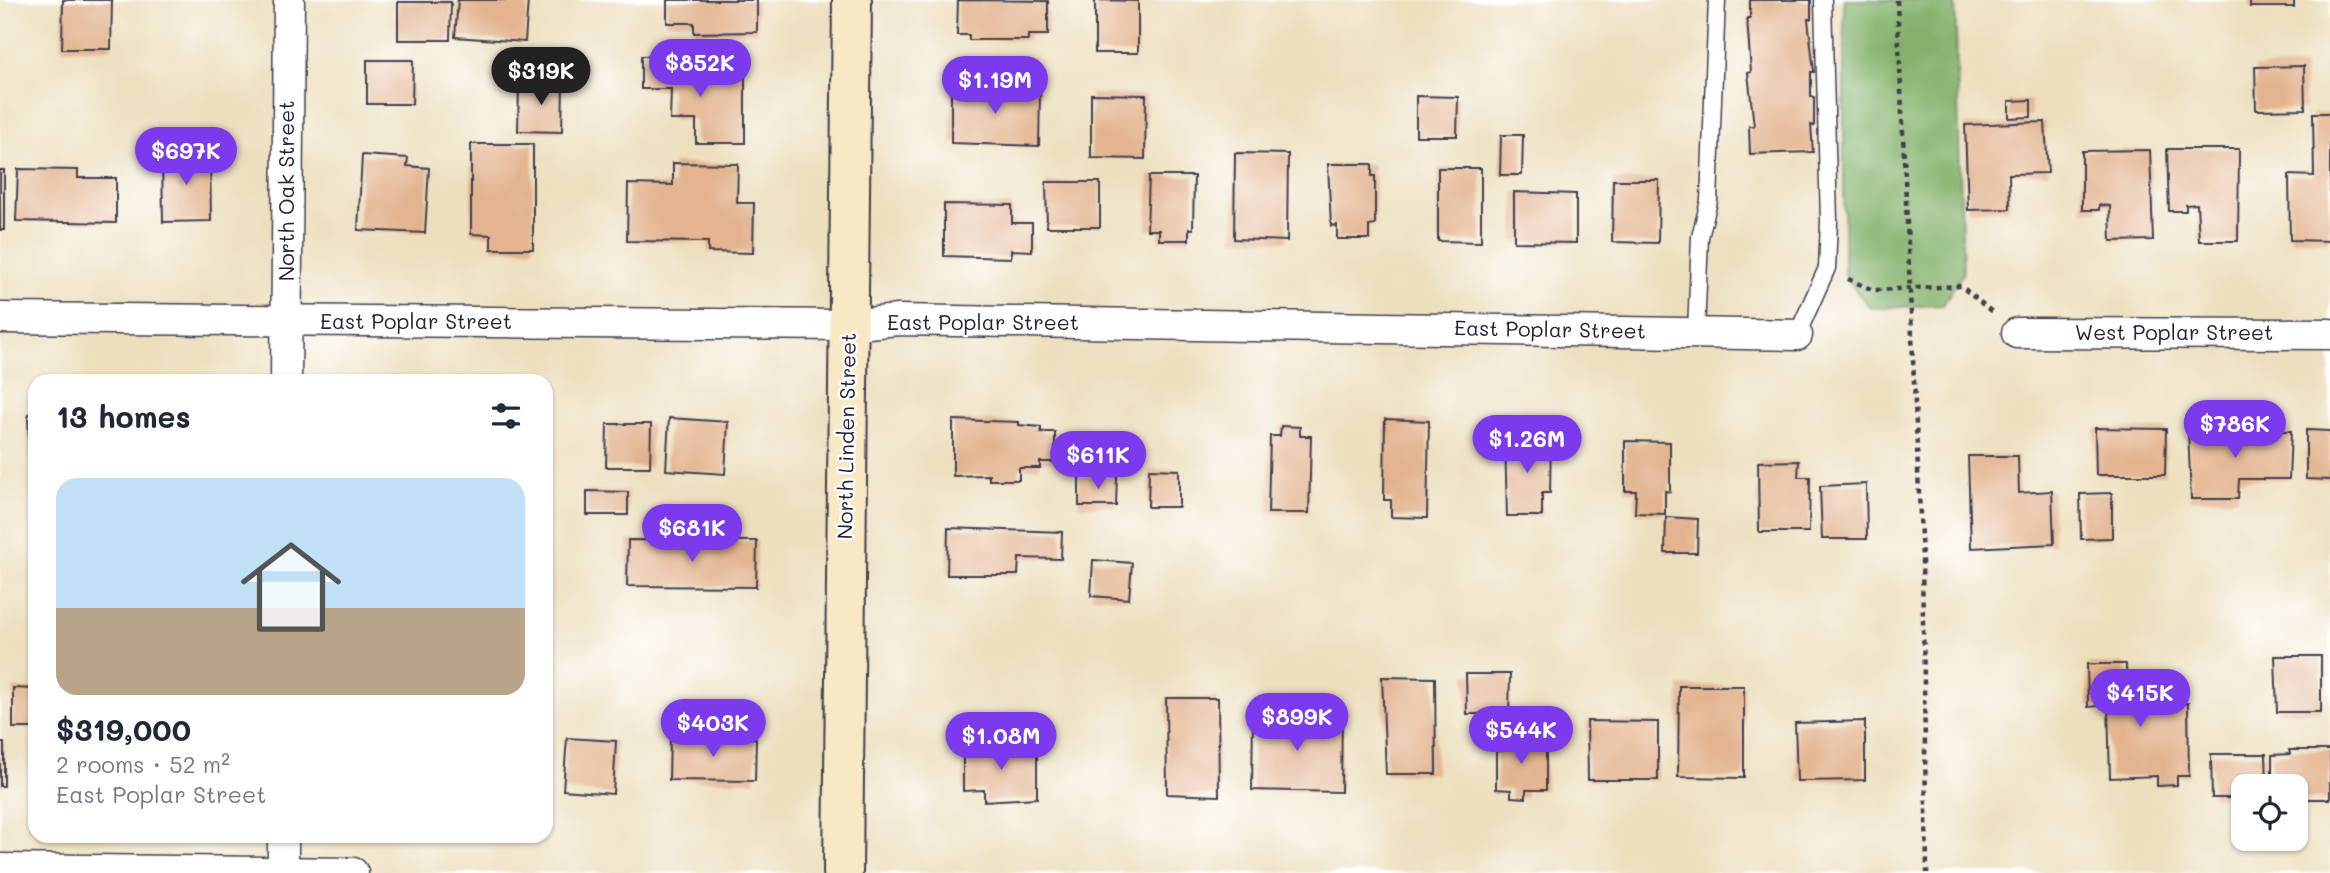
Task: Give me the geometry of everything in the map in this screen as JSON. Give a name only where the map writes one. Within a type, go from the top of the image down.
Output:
[{"type":"main road","name":"North Linden Street","points":[[843,873],[852,0]]},
{"type":"street","name":"North Oak Street","points":[[286,374],[289,0]]},
{"type":"street","name":"East Poplar Street","points":[[0,318],[848,325],[898,320],[1797,335]]},
{"type":"street","name":"West Poplar Street","points":[[2017,333],[2330,334]]},
{"type":"street","points":[[283,873],[284,843]]},
{"type":"street","points":[[0,869],[354,873]]},
{"type":"lane","points":[[1696,332],[1700,237],[1709,201],[1717,0]]},
{"type":"lane","points":[[1797,335],[1827,268],[1829,222],[1823,0]]},
{"type":"path","points":[[1897,0],[1922,560],[1927,873]]},
{"type":"path","points":[[1827,268],[1873,290],[1961,286],[2017,333]]},
{"type":"green space","points":[[1844,0],[1955,0],[1963,272],[1943,305],[1870,308],[1844,275]]},
{"type":"building","points":[[63,0],[112,0],[111,49],[62,49]]},
{"type":"building","points":[[458,0],[528,0],[525,42],[455,37]]},
{"type":"building","points":[[667,0],[757,0],[757,32],[694,33],[694,23],[667,23]]},
{"type":"building","points":[[958,0],[1048,1],[1048,35],[1028,35],[1028,40],[969,40],[969,35],[957,35]]},
{"type":"building","points":[[1095,0],[1138,1],[1138,53],[1095,53]]},
{"type":"building","points":[[1750,0],[1811,0],[1811,19],[1808,19],[1814,72],[1811,72],[1811,97],[1814,97],[1814,126],[1811,125],[1813,152],[1750,154],[1749,126],[1754,126],[1748,73],[1751,72],[1747,18],[1750,18]]},
{"type":"building","points":[[2250,0],[2294,0],[2294,7],[2250,7]]},
{"type":"building","points":[[398,2],[451,2],[450,40],[398,40]]},
{"type":"building","points":[[641,56],[681,56],[681,76],[745,76],[745,143],[696,143],[696,120],[670,120],[671,89],[641,89]]},
{"type":"building","points":[[367,60],[413,60],[412,104],[367,104]]},
{"type":"building","points":[[2304,66],[2305,109],[2256,110],[2255,67]]},
{"type":"building","points":[[519,83],[563,83],[562,132],[518,131]]},
{"type":"building","points":[[951,86],[1040,88],[1039,146],[951,143]]},
{"type":"building","points":[[1091,94],[1146,95],[1145,159],[1091,158]]},
{"type":"building","points":[[1416,96],[1458,97],[1457,136],[1416,136]]},
{"type":"building","points":[[2031,100],[2031,117],[2009,118],[2009,101]]},
{"type":"building","points":[[2313,113],[2330,113],[2330,241],[2290,240],[2289,175],[2314,176]]},
{"type":"building","points":[[2045,122],[2048,173],[2009,174],[2010,209],[1968,210],[1965,125]]},
{"type":"building","points":[[1501,135],[1523,135],[1522,175],[1500,175]]},
{"type":"building","points":[[471,144],[533,144],[533,249],[491,249],[491,235],[471,234]]},
{"type":"building","points":[[2167,149],[2239,149],[2238,241],[2199,241],[2197,204],[2186,205],[2186,211],[2169,211]]},
{"type":"building","points":[[2150,150],[2153,240],[2111,241],[2110,206],[2099,205],[2099,210],[2082,210],[2082,151]]},
{"type":"building","points":[[162,153],[210,153],[211,221],[163,222]]},
{"type":"building","points":[[1235,153],[1288,154],[1287,241],[1234,239]]},
{"type":"building","points":[[362,155],[408,158],[407,166],[429,168],[425,233],[358,230]]},
{"type":"building","points":[[673,163],[738,164],[737,203],[754,203],[753,253],[708,252],[708,242],[627,241],[628,184],[673,185]]},
{"type":"building","points":[[1328,164],[1372,164],[1372,176],[1375,176],[1375,225],[1369,226],[1369,239],[1337,239],[1337,225],[1331,226]]},
{"type":"building","points":[[1438,168],[1481,168],[1481,242],[1438,241]]},
{"type":"building","points":[[18,169],[78,170],[78,178],[116,178],[116,223],[16,221]]},
{"type":"building","points":[[0,170],[4,170],[4,230],[0,230]]},
{"type":"building","points":[[1149,176],[1194,176],[1193,229],[1189,229],[1189,240],[1159,240],[1159,230],[1147,230]]},
{"type":"building","points":[[1613,180],[1659,180],[1658,243],[1612,242]]},
{"type":"building","points":[[1046,182],[1100,182],[1100,227],[1047,227]]},
{"type":"building","points":[[1514,192],[1576,194],[1576,243],[1514,242]]},
{"type":"building","points":[[944,204],[1012,205],[1012,223],[1032,223],[1032,251],[1011,250],[1011,258],[944,256]]},
{"type":"building","points":[[669,418],[728,422],[725,474],[666,470]]},
{"type":"building","points":[[1385,419],[1429,421],[1427,518],[1391,517],[1391,500],[1384,500]]},
{"type":"building","points":[[953,420],[1019,422],[1019,425],[1041,427],[1041,432],[1055,432],[1055,462],[1040,462],[1040,468],[1019,468],[1019,480],[989,480],[989,475],[953,476]]},
{"type":"building","points":[[607,424],[651,424],[650,467],[606,467]]},
{"type":"building","points":[[1281,426],[1300,427],[1300,436],[1311,436],[1309,513],[1268,513],[1270,436],[1280,436]]},
{"type":"building","points":[[2095,428],[2166,429],[2165,475],[2096,475]]},
{"type":"building","points":[[2188,430],[2291,431],[2289,479],[2239,479],[2238,499],[2191,499]]},
{"type":"building","points":[[2306,430],[2330,431],[2330,480],[2306,479]]},
{"type":"building","points":[[1505,438],[1551,438],[1550,493],[1542,493],[1542,516],[1507,516]]},
{"type":"building","points":[[1625,441],[1670,442],[1670,492],[1665,491],[1665,514],[1635,513],[1636,491],[1625,491]]},
{"type":"building","points":[[1968,456],[2018,456],[2019,493],[2052,491],[2054,544],[1971,548]]},
{"type":"building","points":[[1799,461],[1798,477],[1810,477],[1809,532],[1759,532],[1758,462]]},
{"type":"building","points":[[1149,469],[1179,470],[1179,507],[1148,507]]},
{"type":"building","points":[[1079,476],[1117,476],[1116,506],[1079,506]]},
{"type":"building","points":[[1866,484],[1867,539],[1822,539],[1820,486]]},
{"type":"building","points":[[587,491],[628,492],[628,515],[587,515]]},
{"type":"building","points":[[2112,493],[2112,538],[2081,539],[2080,494]]},
{"type":"building","points":[[1666,517],[1698,519],[1697,553],[1665,553]]},
{"type":"building","points":[[948,528],[1062,532],[1061,559],[1019,558],[1018,575],[947,575]]},
{"type":"building","points":[[628,540],[757,541],[756,587],[627,586]]},
{"type":"building","points":[[1093,560],[1132,563],[1129,599],[1091,596]]},
{"type":"building","points":[[2275,656],[2321,656],[2321,712],[2277,712]]},
{"type":"building","points":[[2087,664],[2126,664],[2127,704],[2188,703],[2189,776],[2177,776],[2177,785],[2157,786],[2157,776],[2110,778],[2108,705],[2088,707]]},
{"type":"building","points":[[1466,674],[1510,674],[1509,714],[1467,714]]},
{"type":"building","points":[[1382,677],[1435,678],[1436,774],[1386,774]]},
{"type":"building","points":[[1679,686],[1744,686],[1744,778],[1678,777]]},
{"type":"building","points":[[13,688],[28,689],[28,728],[13,728]]},
{"type":"building","points":[[1166,698],[1218,698],[1219,796],[1167,794]]},
{"type":"building","points":[[1253,715],[1342,717],[1341,792],[1252,790]]},
{"type":"building","points":[[1587,721],[1658,722],[1658,780],[1588,780]]},
{"type":"building","points":[[1865,721],[1865,780],[1797,781],[1795,723]]},
{"type":"building","points":[[670,737],[756,738],[755,781],[669,780]]},
{"type":"building","points":[[1502,737],[1542,737],[1542,751],[1546,751],[1546,790],[1526,790],[1526,798],[1511,797],[1511,790],[1496,789],[1496,751],[1502,751]]},
{"type":"building","points":[[567,738],[616,741],[613,794],[563,790]]},
{"type":"building","points":[[0,743],[4,743],[4,786],[0,786]]},
{"type":"building","points":[[963,747],[1037,748],[1037,798],[984,801],[984,790],[963,791]]},
{"type":"building","points":[[2289,750],[2330,750],[2330,799],[2308,799],[2308,774],[2272,774],[2272,755],[2290,754]]},
{"type":"building","points":[[2211,754],[2266,754],[2267,774],[2231,774],[2231,798],[2212,798]]}]
